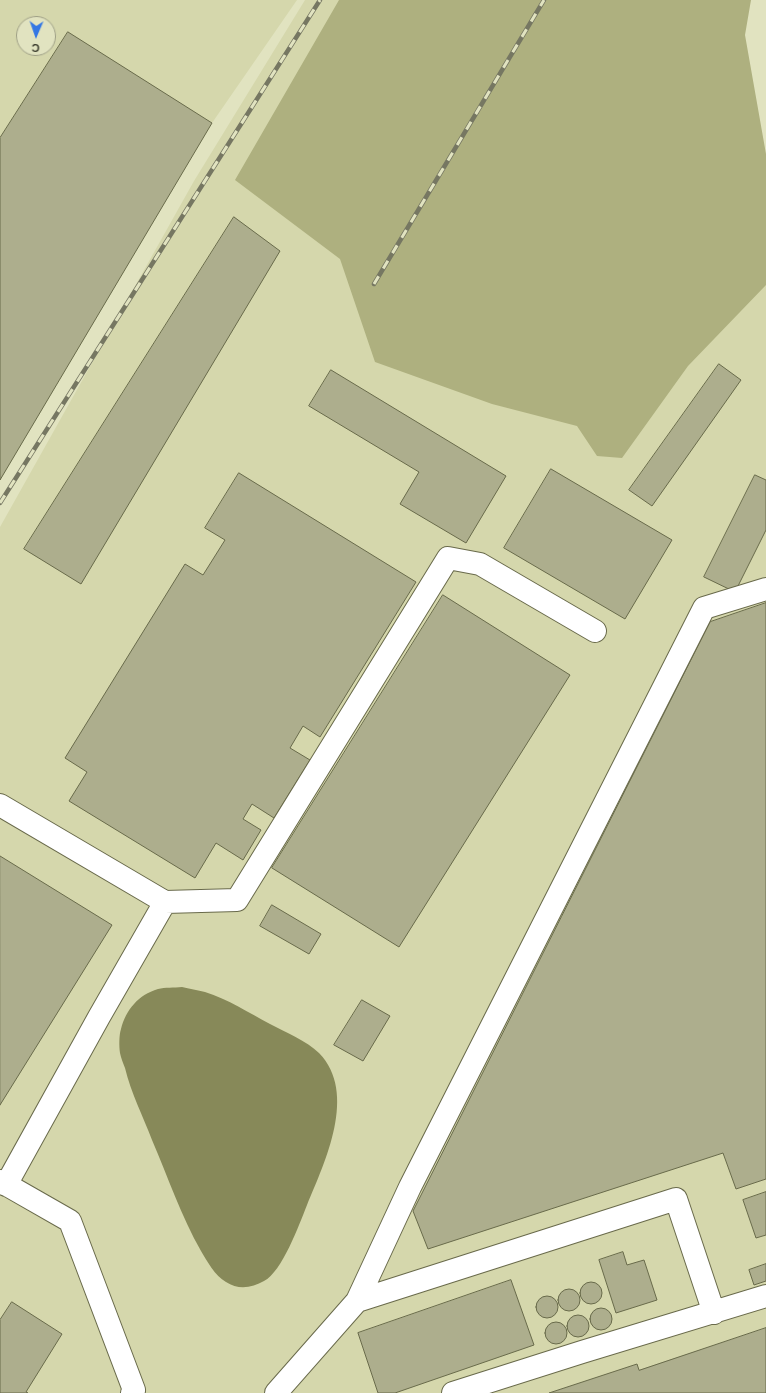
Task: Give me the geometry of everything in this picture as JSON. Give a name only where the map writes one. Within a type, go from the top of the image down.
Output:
[{"type":"lane","points":[[0,805],[165,902],[237,900],[448,558],[480,564],[594,631]]},
{"type":"lane","points":[[276,1393],[357,1301],[410,1187],[704,608],[766,589]]},
{"type":"lane","points":[[132,1393],[134,1390],[70,1221],[3,1183],[165,902]]},
{"type":"lane","points":[[357,1301],[676,1199],[714,1313]]},
{"type":"lane","points":[[453,1393],[766,1296]]},
{"type":"shaded area","points":[[0,0],[297,0],[212,123],[0,480]]},
{"type":"shaded area","points":[[305,0],[613,0],[766,226],[766,1393],[0,1393],[0,527],[194,181]]},
{"type":"shaded area","points":[[339,0],[751,0],[745,35],[766,154],[766,285],[688,366],[622,458],[597,456],[577,426],[492,404],[375,362],[340,259],[235,180]]},
{"type":"shaded area","points":[[182,987],[205,992],[222,998],[296,1037],[319,1053],[330,1069],[336,1088],[337,1107],[329,1149],[295,1235],[283,1258],[271,1276],[250,1287],[231,1285],[222,1279],[212,1268],[201,1251],[175,1196],[130,1086],[120,1055],[120,1031],[126,1016],[134,1004],[144,995],[158,989]]},
{"type":"building","points":[[68,32],[212,123],[0,480],[0,138],[53,56],[56,56],[56,51]]},
{"type":"building","points":[[234,217],[280,251],[81,584],[24,549]]},
{"type":"building","points":[[719,364],[741,380],[652,506],[629,490]]},
{"type":"building","points":[[331,370],[506,476],[466,543],[400,504],[419,472],[309,406]]},
{"type":"building","points":[[551,469],[672,540],[625,619],[504,548]]},
{"type":"building","points":[[239,473],[416,582],[320,737],[303,726],[290,748],[310,760],[274,818],[252,804],[243,819],[261,830],[243,860],[216,843],[195,878],[69,801],[87,772],[65,758],[185,564],[203,575],[225,540],[205,528]]},
{"type":"building","points":[[755,475],[766,480],[766,530],[735,592],[704,577]]},
{"type":"building","points":[[443,595],[570,675],[399,947],[272,868]]},
{"type":"building","points":[[766,603],[766,1179],[736,1189],[723,1153],[428,1249],[413,1211],[710,622]]},
{"type":"building","points":[[0,856],[112,925],[0,1105]]},
{"type":"building","points":[[272,905],[321,934],[309,954],[260,926]]},
{"type":"building","points":[[362,1000],[390,1016],[363,1061],[334,1045]]},
{"type":"building","points":[[766,1192],[766,1235],[756,1238],[743,1200]]},
{"type":"building","points":[[623,1252],[627,1265],[644,1260],[657,1300],[616,1313],[599,1260]]},
{"type":"building","points":[[766,1264],[766,1281],[754,1285],[749,1270]]},
{"type":"building","points":[[511,1280],[534,1345],[395,1393],[378,1393],[358,1333]]},
{"type":"building","points":[[591,1282],[599,1285],[602,1293],[599,1301],[591,1304],[583,1301],[580,1293],[583,1285]]},
{"type":"building","points":[[569,1289],[577,1292],[580,1300],[577,1308],[569,1311],[561,1308],[558,1300],[561,1292]]},
{"type":"building","points":[[547,1296],[555,1299],[558,1307],[555,1315],[547,1318],[539,1315],[536,1307],[539,1299]]},
{"type":"building","points":[[12,1302],[62,1334],[26,1392],[28,1393],[0,1393],[0,1320]]},
{"type":"building","points":[[601,1308],[609,1311],[612,1319],[609,1327],[601,1330],[593,1327],[590,1319],[593,1311]]},
{"type":"building","points":[[578,1315],[586,1318],[589,1326],[586,1334],[578,1337],[570,1334],[567,1326],[570,1318]]},
{"type":"building","points":[[556,1322],[564,1325],[567,1333],[564,1341],[556,1344],[548,1341],[545,1333],[548,1325]]},
{"type":"building","points":[[766,1328],[766,1393],[549,1393],[637,1364],[639,1370]]},
{"type":"railway","points":[[0,503],[320,0]]},
{"type":"railway","points":[[374,284],[544,0]]}]
